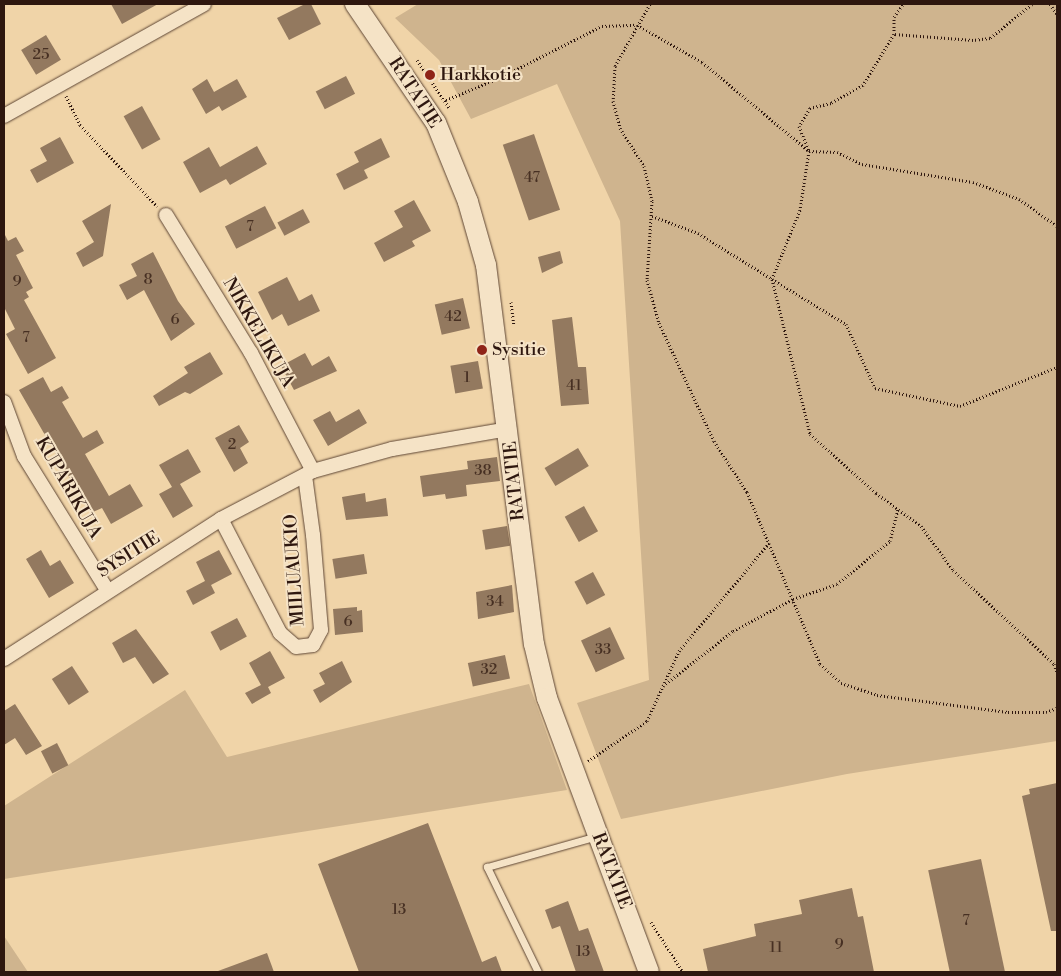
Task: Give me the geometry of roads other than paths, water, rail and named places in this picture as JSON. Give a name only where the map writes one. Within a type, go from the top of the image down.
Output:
[{"type":"street","points":[[4,116],[204,4]]},
{"type":"street","name":"RATATIE","points":[[355,4],[436,123],[468,202],[486,265],[509,429],[534,644],[548,698],[649,972]]},
{"type":"street","name":"NIKKELIKUJA","points":[[166,215],[251,353],[309,473]]},
{"type":"street","name":"KUPARIKUJA","points":[[4,402],[24,456],[107,590]]},
{"type":"street","name":"SYSITIE","points":[[4,659],[107,590],[221,519],[309,473],[392,448],[509,429]]},
{"type":"street","name":"MIILUAUKIO","points":[[221,519],[280,633],[296,647],[313,645],[321,630],[309,473]]},
{"type":"lane","points":[[538,972],[487,867],[598,836]]},
{"type":"place","name":"Harkkotie","points":[[430,75]]},
{"type":"place","name":"Sysitie","points":[[482,350]]}]
